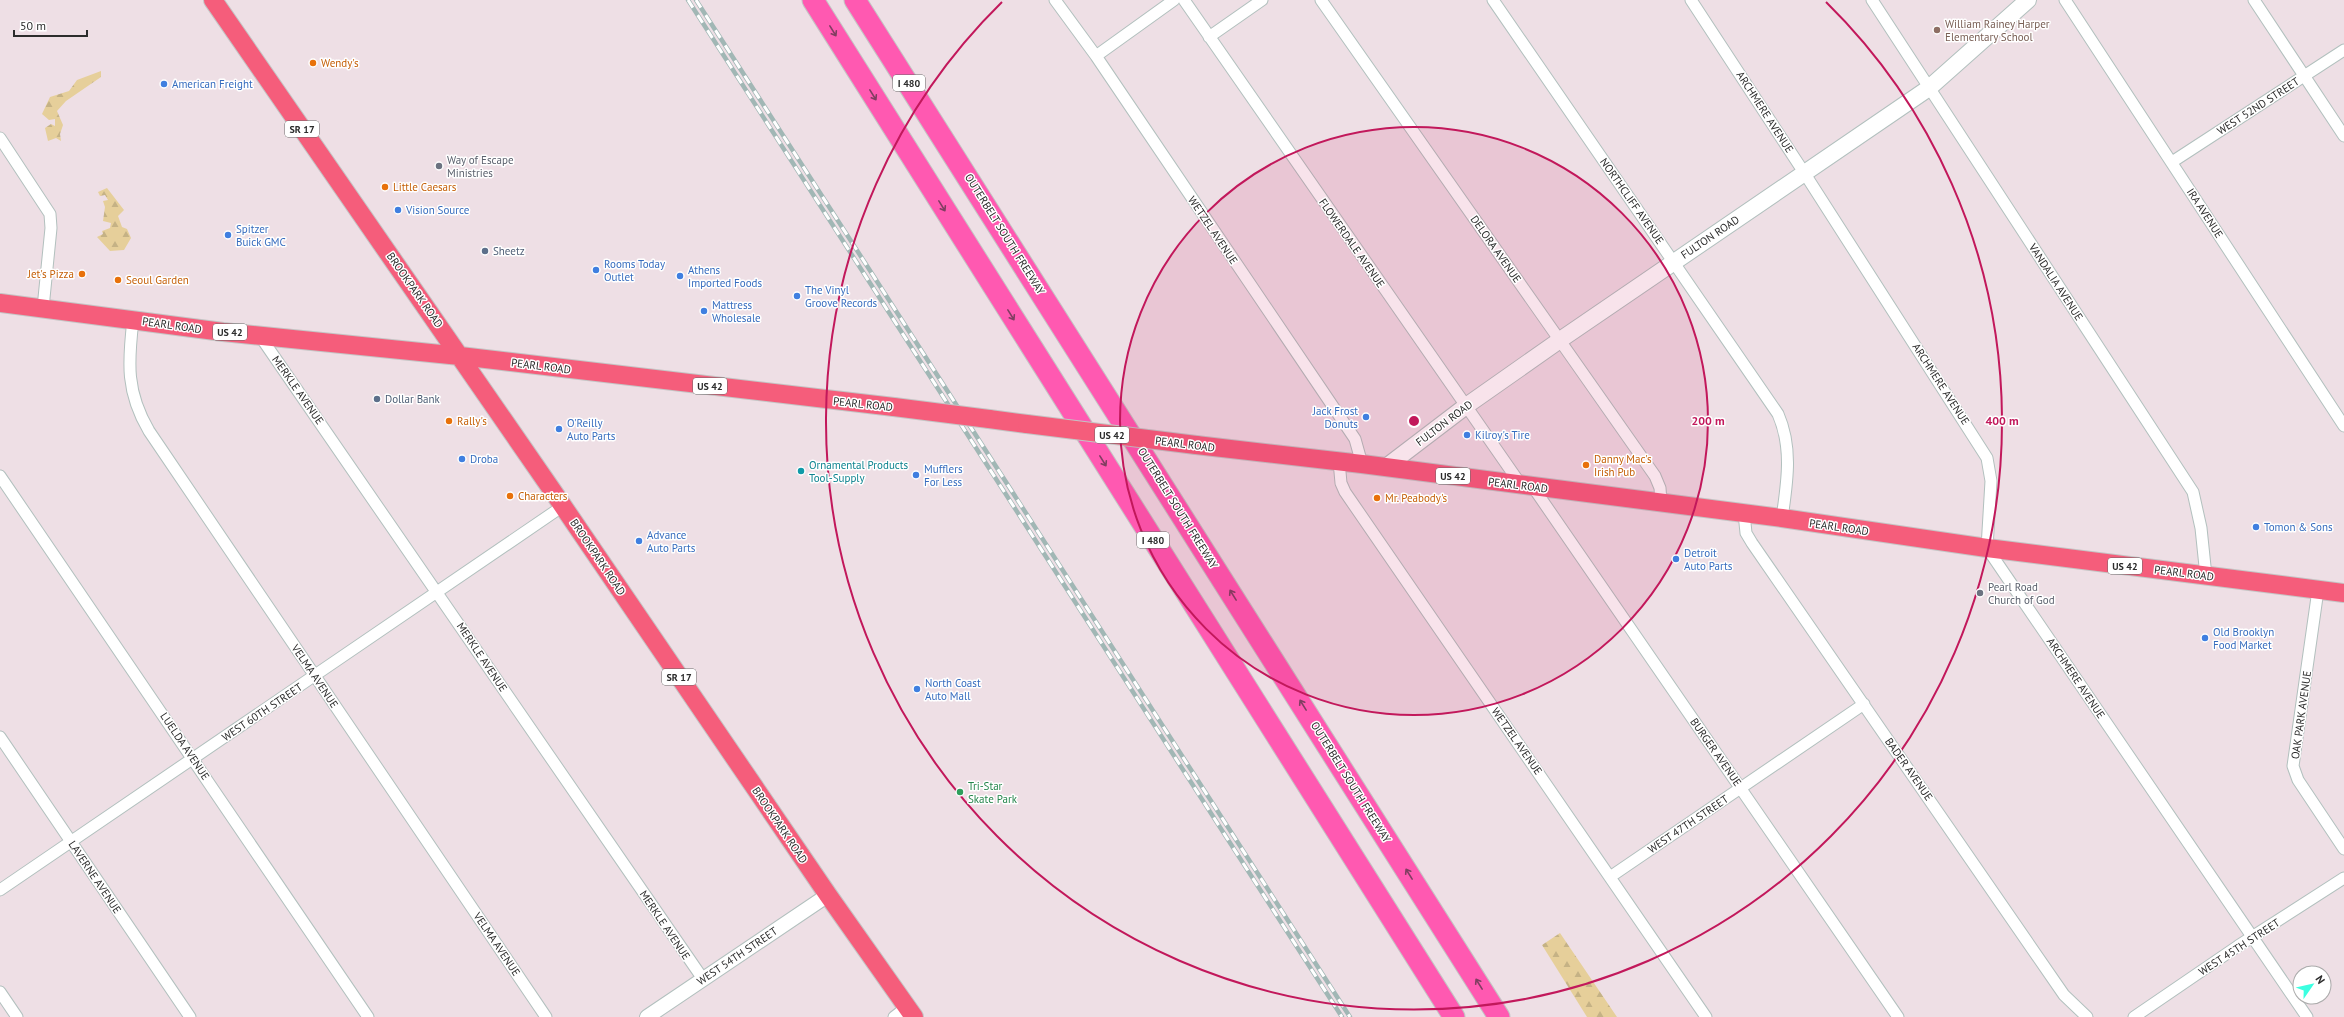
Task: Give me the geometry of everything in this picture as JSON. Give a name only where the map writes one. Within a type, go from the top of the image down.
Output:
[{"type":"highway","name":"I 480","points":[[813,0],[1454,1017]]},
{"type":"highway","name":"OUTERBELT SOUTH FREEWAY","points":[[855,0],[1500,1017]]},
{"type":"highway","points":[[872,0],[898,44],[962,167]]},
{"type":"main road","name":"BROOKPARK ROAD","points":[[213,0],[563,506],[828,895],[905,1014]]},
{"type":"main road","name":"FULTON ROAD","points":[[1386,467],[1466,406],[1560,340],[1806,174],[1929,88],[2028,0]]},
{"type":"main road","name":"PEARL ROAD","points":[[0,303],[260,336],[460,356],[1339,461],[1782,518],[1987,548],[2344,593]]},
{"type":"street","name":"WETZEL AVENUE","points":[[1055,0],[1096,56],[1355,439],[1362,464]]},
{"type":"street","points":[[1096,56],[1174,0]]},
{"type":"street","name":"FLOWERDALE AVENUE","points":[[1184,0],[1466,406],[1527,486]]},
{"type":"street","points":[[1209,37],[1262,0]]},
{"type":"street","name":"DELORA AVENUE","points":[[1322,0],[1655,476],[1660,488],[1662,502]]},
{"type":"street","name":"NORTHCLIFF AVENUE","points":[[1493,0],[1778,414],[1782,423],[1788,463],[1782,518]]},
{"type":"street","name":"ARCHMERE AVENUE","points":[[1691,0],[1806,174],[1987,458],[1991,481],[1987,548],[2307,1017]]},
{"type":"street","name":"VANDALIA AVENUE","points":[[1872,0],[2193,492],[2201,528],[2206,576]]},
{"type":"street","name":"IRA AVENUE","points":[[2065,0],[2344,426]]},
{"type":"street","points":[[2254,0],[2344,136]]},
{"type":"street","name":"WEST 52ND STREET","points":[[2172,162],[2344,50]]},
{"type":"street","points":[[0,138],[50,214],[51,228],[43,308]]},
{"type":"street","name":"VELMA AVENUE","points":[[133,320],[129,381],[139,415],[314,676],[546,1017]]},
{"type":"street","name":"MERKLE AVENUE","points":[[260,336],[703,979]]},
{"type":"street","name":"WETZEL AVENUE","points":[[1339,461],[1341,482],[1345,492],[1706,1017]]},
{"type":"street","name":"LUELDA AVENUE","points":[[0,476],[194,758],[368,1017]]},
{"type":"street","name":"BURGER AVENUE","points":[[1527,486],[1741,788],[1898,1017]]},
{"type":"street","name":"WEST 60TH STREET","points":[[0,890],[438,593],[563,506]]},
{"type":"street","name":"BADER AVENUE","points":[[1744,513],[1746,532],[1752,543],[2064,995],[2087,1017]]},
{"type":"street","name":"OAK PARK AVENUE","points":[[2318,590],[2294,766],[2298,780],[2344,850]]},
{"type":"street","name":"WEST 47TH STREET","points":[[1610,877],[1864,704]]},
{"type":"street","name":"LAVERNE AVENUE","points":[[0,737],[190,1017]]},
{"type":"street","name":"WEST 45TH STREET","points":[[2134,1017],[2238,946],[2253,938],[2344,878]]},
{"type":"street","name":"WEST 54TH STREET","points":[[647,1017],[828,895]]},
{"type":"street","points":[[0,992],[17,1017]]},
{"type":"green space","points":[[101,71],[101,77],[66,101],[57,111],[63,125],[60,134],[61,141],[56,138],[48,141],[45,128],[51,124],[55,126],[55,119],[49,120],[42,114],[50,97],[69,91],[77,80]]},
{"type":"green space","points":[[107,188],[124,210],[118,216],[122,227],[127,229],[131,238],[124,250],[110,251],[97,237],[103,234],[102,231],[110,228],[111,223],[103,221],[105,207],[103,201],[108,200],[105,195],[100,196],[98,192]]},
{"type":"green space","points":[[1560,933],[1617,1017],[1587,1017],[1542,945]]},
{"type":"railway","points":[[688,0],[1342,1017]]},
{"type":"railway","points":[[696,0],[1350,1017]]},
{"type":"place","name":"William Rainey Harper Elementary School","points":[[1937,30]]},
{"type":"place","name":"Wendy's","points":[[313,63]]},
{"type":"place","name":"American Freight","points":[[164,84]]},
{"type":"place","name":"Way of Escape Ministries","points":[[439,166]]},
{"type":"place","name":"Little Caesars","points":[[385,187]]},
{"type":"place","name":"Vision Source","points":[[398,210]]},
{"type":"place","name":"Spitzer Buick GMC","points":[[228,235]]},
{"type":"place","name":"Sheetz","points":[[485,251]]},
{"type":"place","name":"Rooms Today Outlet","points":[[596,270]]},
{"type":"place","name":"Jet's Pizza","points":[[82,274]]},
{"type":"place","name":"Athens Imported Foods","points":[[680,276]]},
{"type":"place","name":"Seoul Garden","points":[[118,280]]},
{"type":"place","name":"The Vinyl Groove Records","points":[[797,296]]},
{"type":"place","name":"Mattress Wholesale","points":[[704,311]]},
{"type":"place","name":"Dollar Bank","points":[[377,399]]},
{"type":"place","name":"Jack Frost Donuts","points":[[1366,417]]},
{"type":"place","name":"Rally's","points":[[449,421]]},
{"type":"place","name":"O'Reilly Auto Parts","points":[[559,429]]},
{"type":"place","name":"Kilroy's Tire","points":[[1467,435]]},
{"type":"place","name":"Droba","points":[[462,459]]},
{"type":"place","name":"Danny Mac's Irish Pub","points":[[1586,465]]},
{"type":"place","name":"Ornamental Products Tool-Supply","points":[[801,471]]},
{"type":"place","name":"Mufflers For Less","points":[[916,475]]},
{"type":"place","name":"Characters","points":[[510,496]]},
{"type":"place","name":"Mr. Peabody's","points":[[1377,498]]},
{"type":"place","name":"Tomon & Sons","points":[[2256,527]]},
{"type":"place","name":"Advance Auto Parts","points":[[639,541]]},
{"type":"place","name":"Detroit Auto Parts","points":[[1676,559]]},
{"type":"place","name":"Pearl Road Church of God","points":[[1980,593]]},
{"type":"place","name":"Old Brooklyn Food Market","points":[[2205,638]]},
{"type":"place","name":"North Coast Auto Mall","points":[[917,689]]},
{"type":"place","name":"Tri-Star Skate Park","points":[[960,792]]}]
